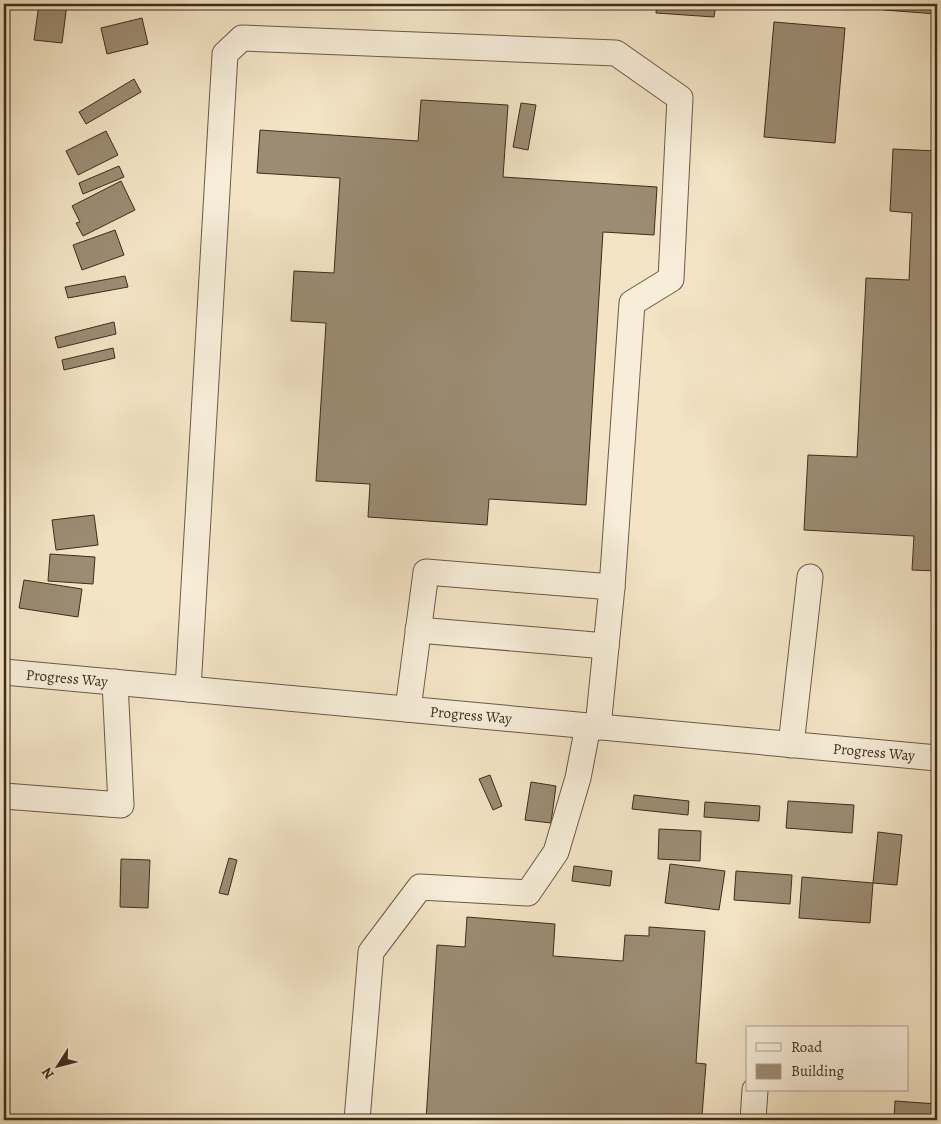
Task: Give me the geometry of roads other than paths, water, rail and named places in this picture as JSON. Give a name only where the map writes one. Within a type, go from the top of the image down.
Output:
[{"type":"street","points":[[188,689],[225,54],[242,38],[616,53],[680,98],[671,279],[632,303],[606,646],[593,726],[556,852],[528,892],[420,887],[372,952],[357,1120]]},
{"type":"street","points":[[408,709],[426,572],[612,586]]},
{"type":"street","points":[[791,744],[810,577]]},
{"type":"street","points":[[418,630],[606,646]]},
{"type":"street","name":"Progress Way","points":[[4,672],[937,758]]},
{"type":"street","points":[[4,796],[121,805],[115,682]]},
{"type":"street","points":[[753,1120],[755,1092]]}]
